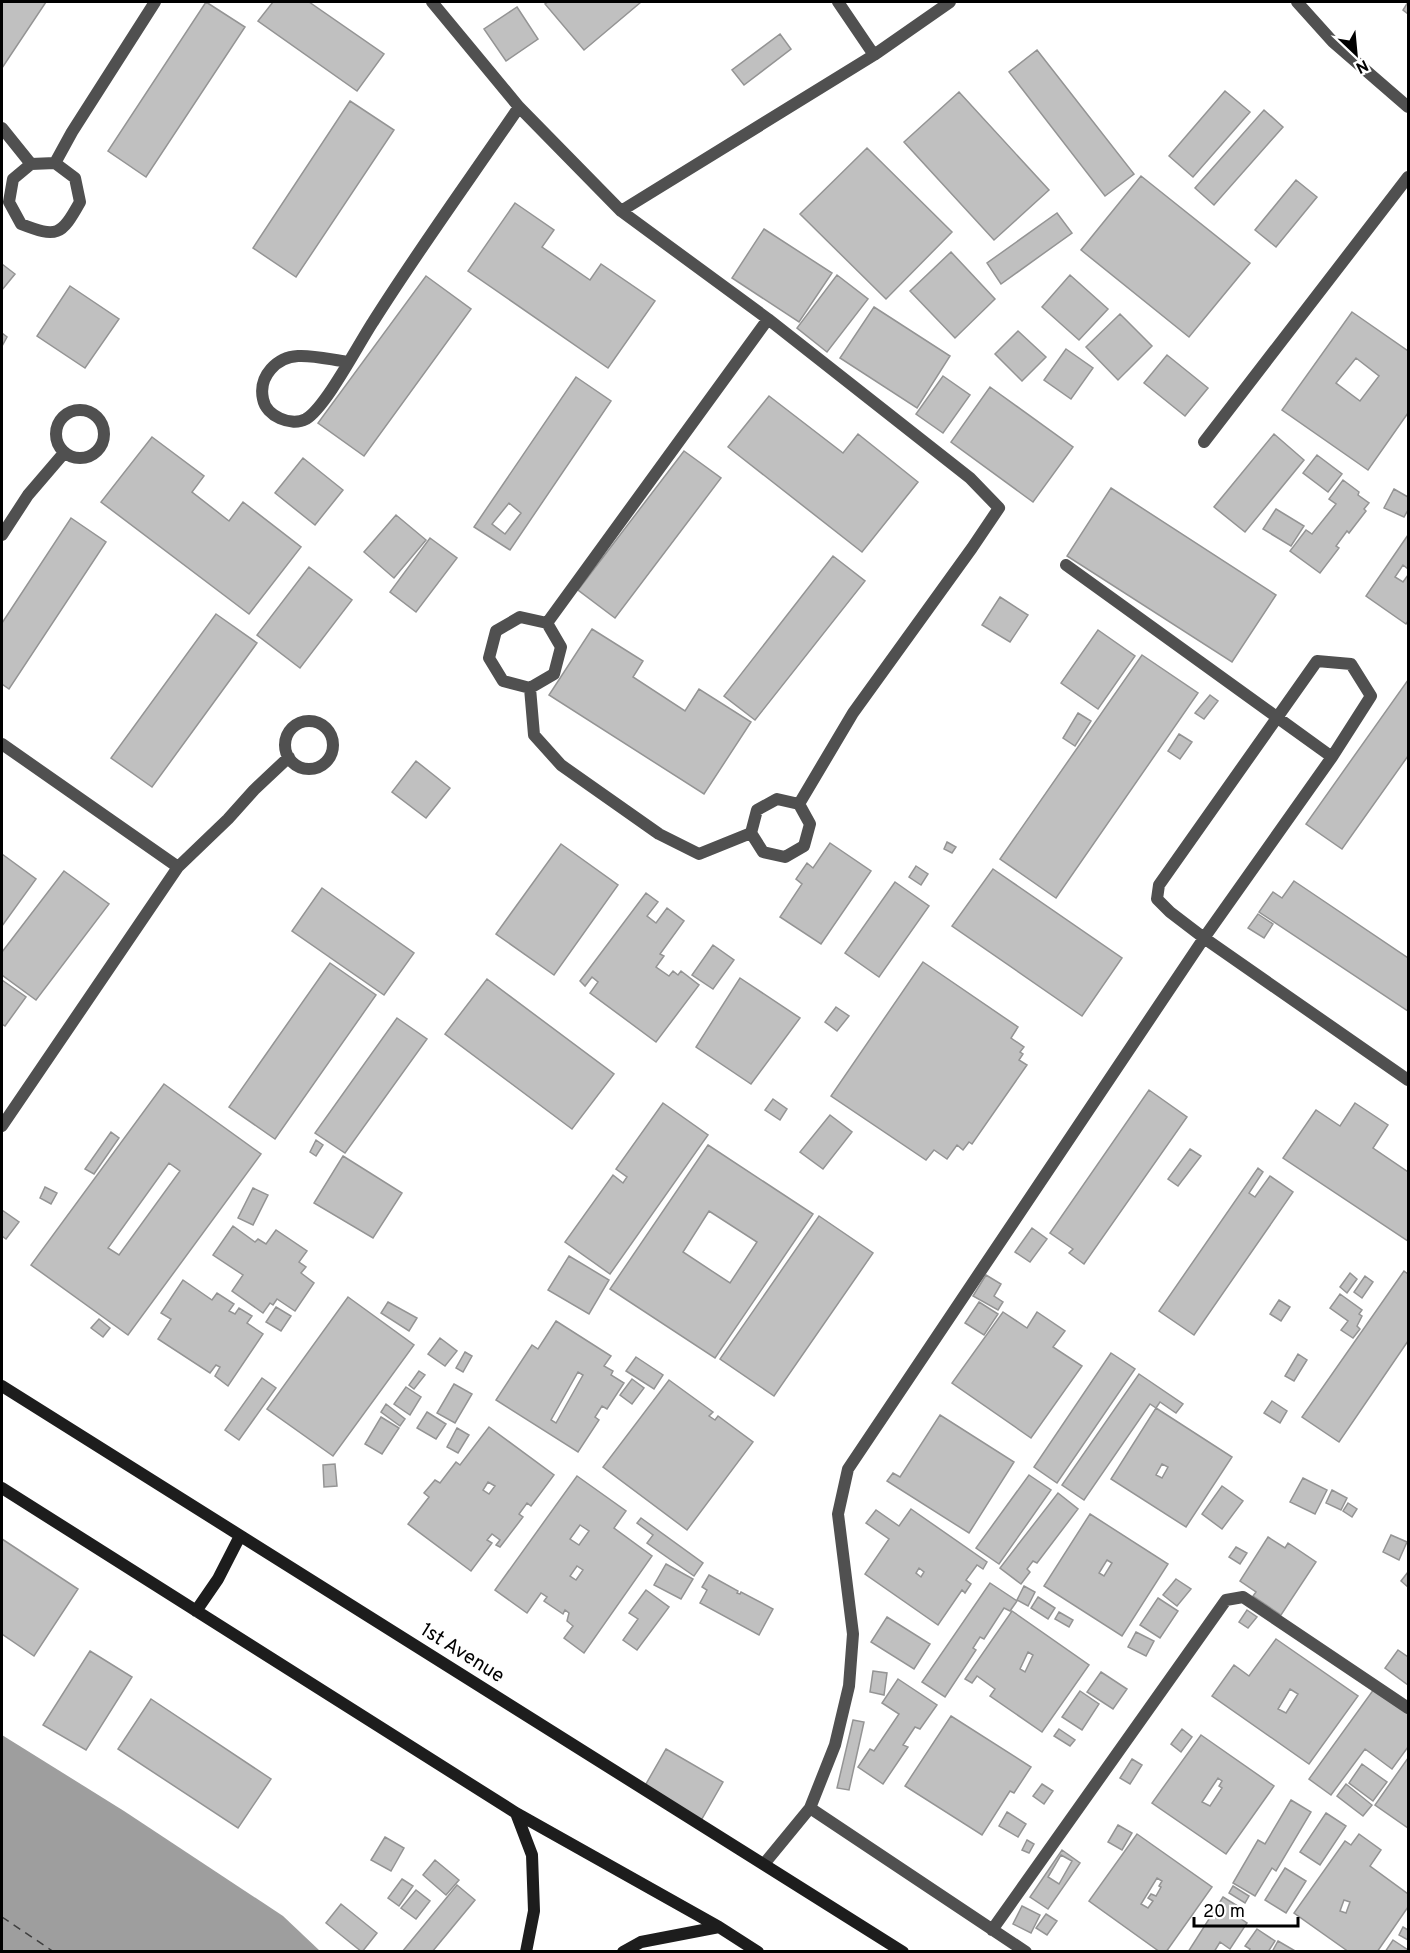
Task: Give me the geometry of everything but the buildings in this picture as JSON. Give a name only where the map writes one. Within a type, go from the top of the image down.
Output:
[{"type":"main road","name":"1st Avenue","points":[[2,1386],[903,1952]]},
{"type":"main road","points":[[2,1488],[516,1813],[758,1952]]},
{"type":"main road","points":[[196,1611],[218,1579],[240,1536]]},
{"type":"main road","points":[[516,1813],[532,1855],[534,1911],[526,1952]]},
{"type":"main road","points":[[622,1952],[641,1942],[719,1928]]},
{"type":"street","points":[[55,163],[72,132],[155,2]]},
{"type":"street","points":[[432,2],[519,107],[621,211],[768,319],[970,478],[999,508],[853,713],[799,804]]},
{"type":"street","points":[[838,2],[874,55]]},
{"type":"street","points":[[621,211],[874,55],[950,2]]},
{"type":"street","points":[[1297,2],[1333,42],[1408,107]]},
{"type":"street","points":[[348,362],[297,356],[273,364],[264,379],[262,400],[273,414],[289,422],[305,420],[318,408],[348,362],[374,320],[519,107]]},
{"type":"street","points":[[2,128],[31,164]]},
{"type":"street","points":[[55,163],[75,178],[80,202],[68,224],[56,231],[44,233],[21,224],[5,203],[13,179],[31,164],[55,163]]},
{"type":"street","points":[[1204,441],[1408,177]]},
{"type":"street","points":[[547,623],[768,319]]},
{"type":"street","points":[[78,409],[95,414],[105,431],[99,449],[82,458],[64,453],[55,436],[60,418],[78,409]]},
{"type":"street","points":[[2,535],[28,495],[64,453]]},
{"type":"street","points":[[1065,565],[1332,757]]},
{"type":"street","points":[[520,617],[547,623],[561,647],[554,674],[530,688],[503,681],[489,658],[496,631],[520,617]]},
{"type":"street","points":[[764,1864],[810,1808],[835,1745],[849,1686],[853,1634],[838,1514],[848,1469],[1204,938],[1332,757],[1371,696],[1351,664],[1317,661],[1159,885],[1157,899],[1204,938],[1408,1080]]},
{"type":"street","points":[[530,688],[534,735],[561,765],[659,834],[699,854],[751,833]]},
{"type":"street","points":[[307,720],[325,726],[334,743],[328,761],[311,770],[293,765],[289,757],[284,748],[289,729],[307,720]]},
{"type":"street","points":[[2,744],[178,867]]},
{"type":"street","points":[[2,1126],[178,867],[289,757]]},
{"type":"street","points":[[777,799],[799,804],[810,824],[804,846],[785,857],[763,852],[751,833],[757,810],[777,799]]},
{"type":"street","points":[[992,1930],[1226,1600],[1243,1597],[1408,1708]]},
{"type":"street","points":[[810,1808],[1026,1952]]},
{"type":"shaded area","points":[[2,1735],[124,1811],[283,1916],[320,1951],[2,1951]]},
{"type":"ferry route","points":[[2,1917],[54,1952]]}]
